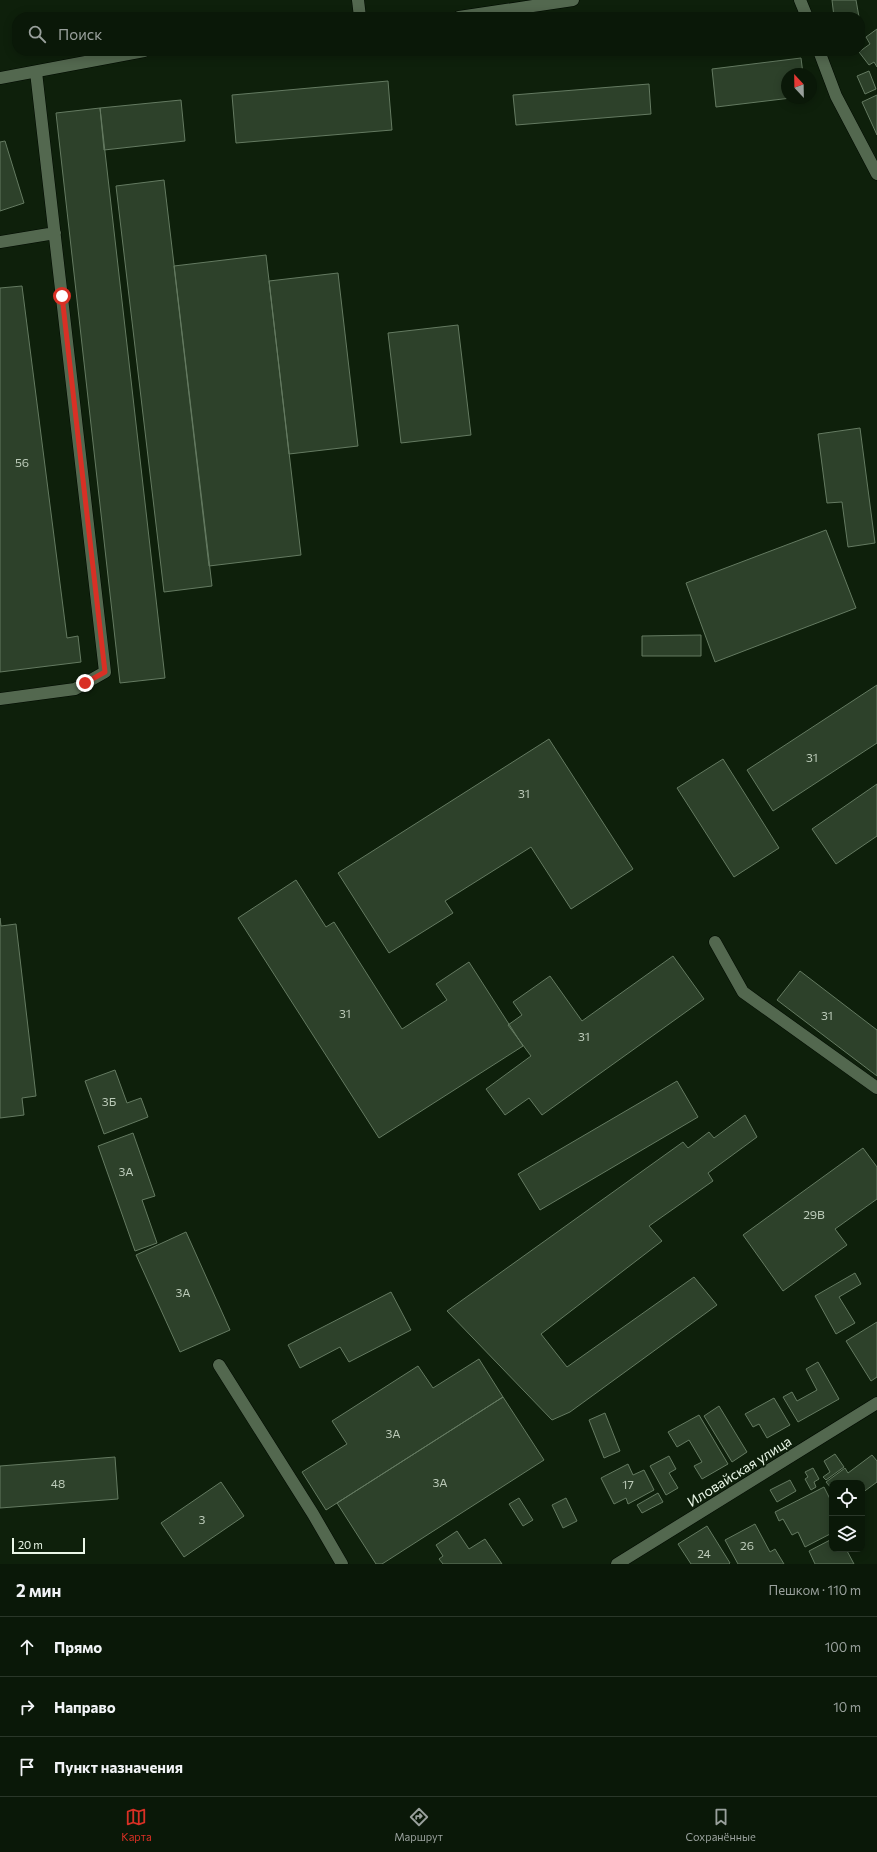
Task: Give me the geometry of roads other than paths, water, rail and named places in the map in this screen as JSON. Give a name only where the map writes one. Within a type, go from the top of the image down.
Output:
[{"type":"street","points":[[358,0],[359,12]]},
{"type":"street","points":[[492,12],[573,0]]},
{"type":"street","points":[[800,0],[805,12]]},
{"type":"street","points":[[0,78],[118,56]]},
{"type":"street","points":[[822,56],[836,96],[877,174]]},
{"type":"street","points":[[0,699],[74,689],[105,672],[36,72]]},
{"type":"street","points":[[0,242],[54,233]]},
{"type":"street","points":[[715,942],[743,992],[877,1088]]},
{"type":"street","points":[[219,1365],[313,1514],[342,1564]]},
{"type":"street","name":"Иловайская улица","points":[[618,1564],[877,1403]]}]
